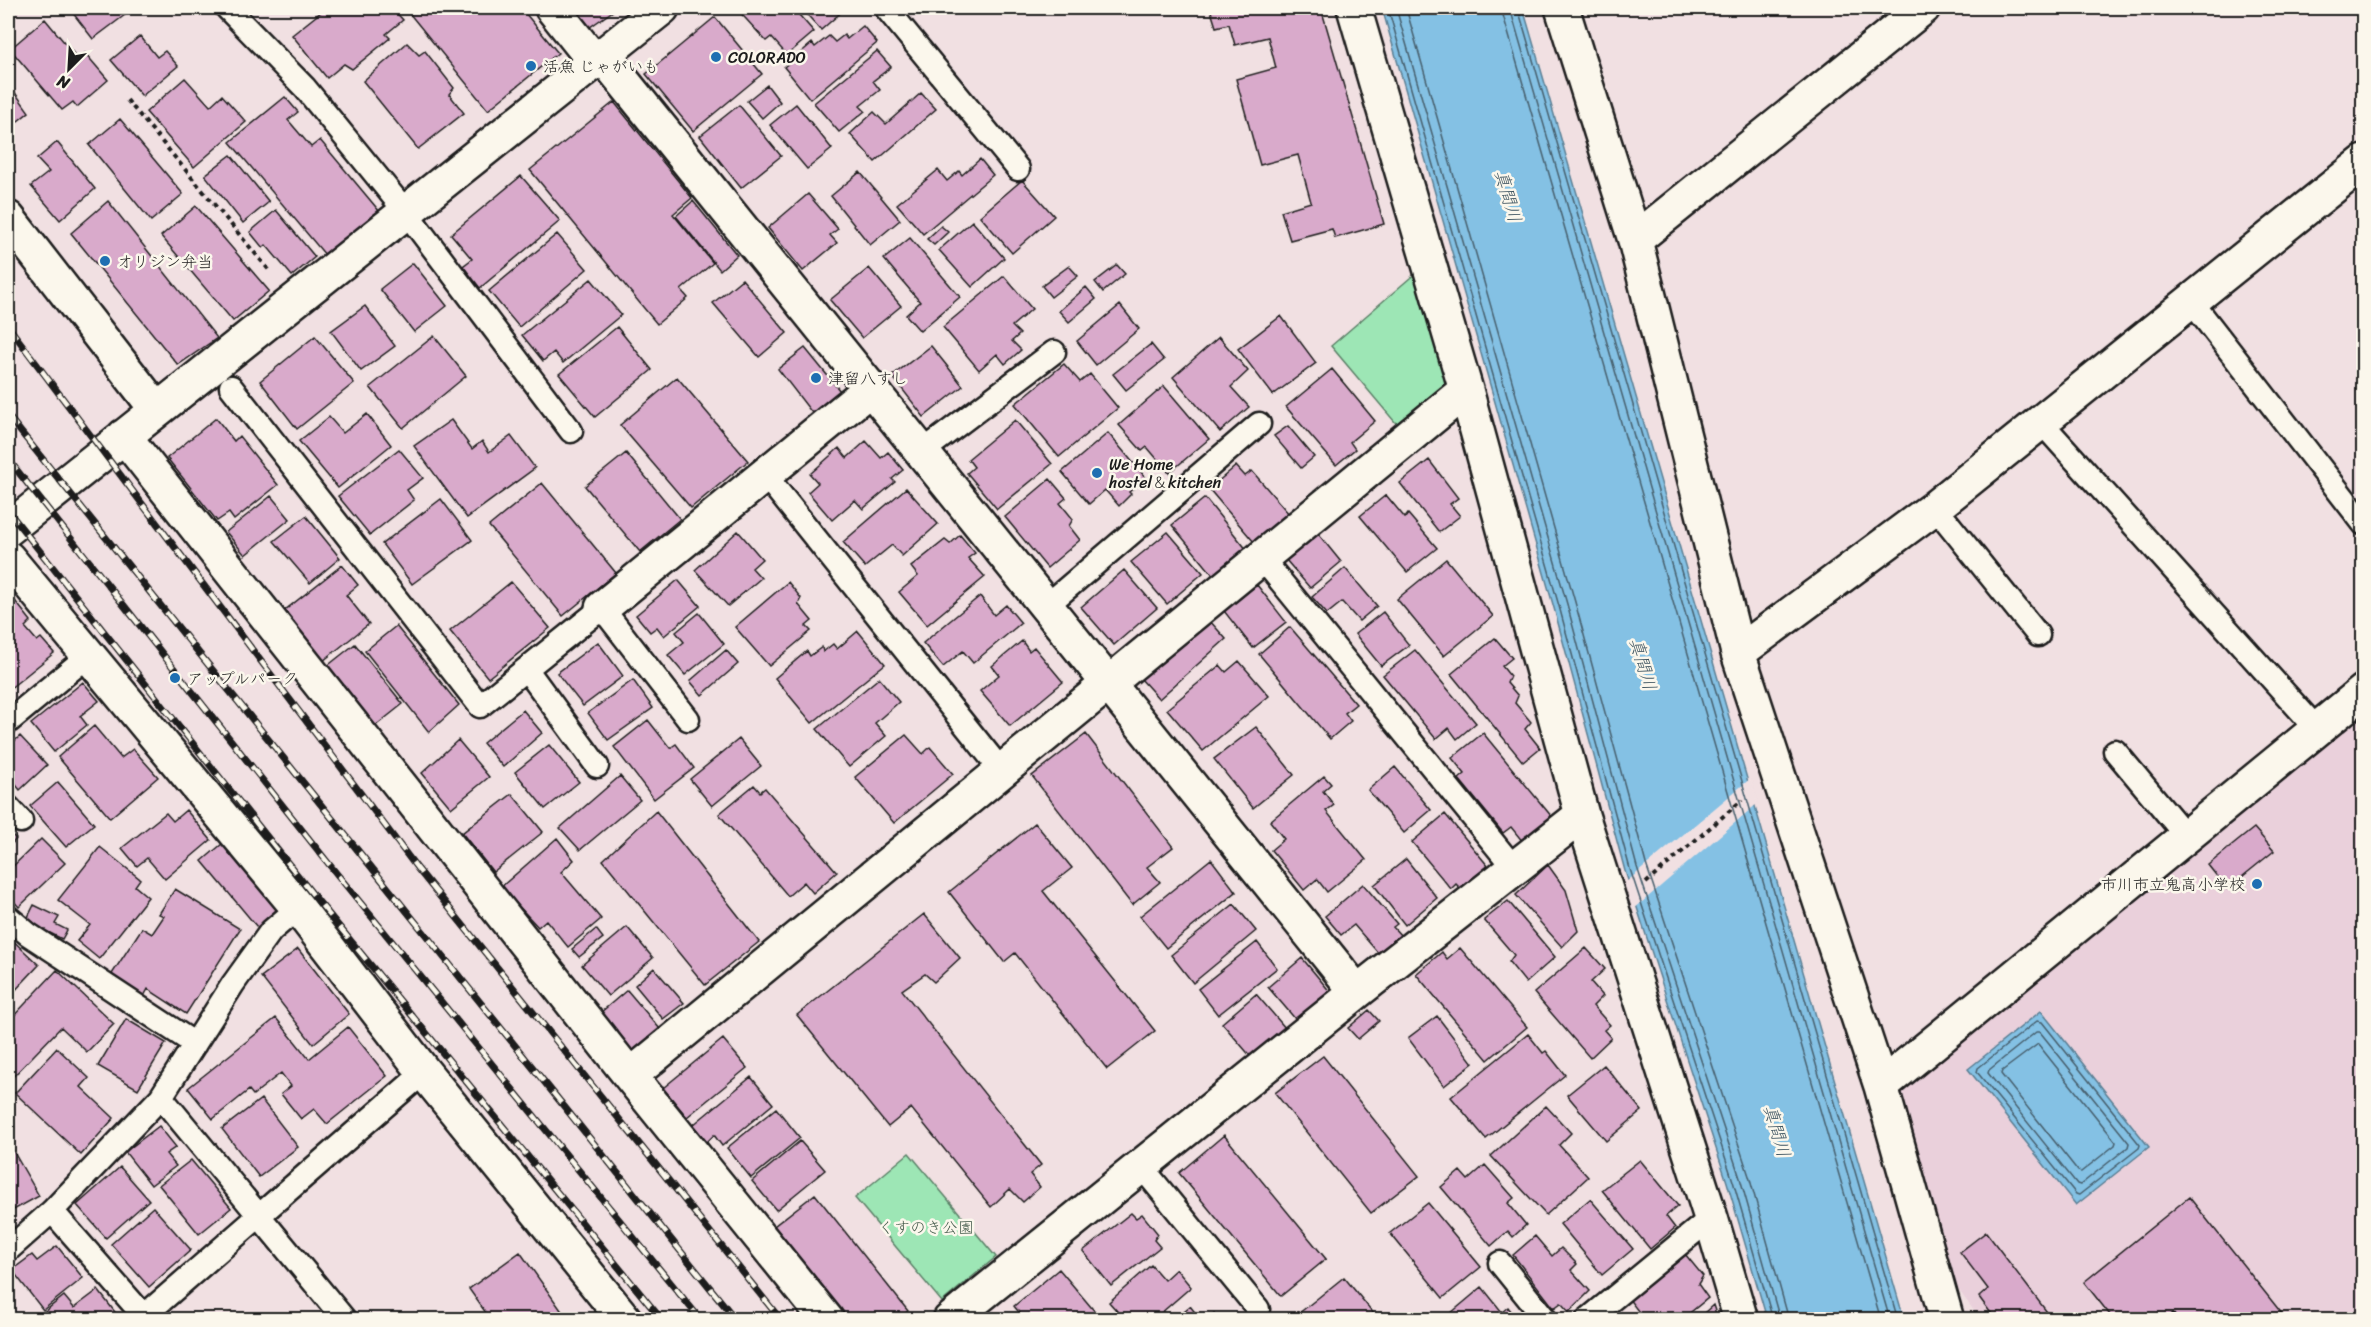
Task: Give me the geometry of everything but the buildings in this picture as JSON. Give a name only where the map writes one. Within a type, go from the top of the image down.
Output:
[{"type":"street","points":[[552,8],[599,58],[870,388],[1356,992]]},
{"type":"street","points":[[8,529],[662,8]]},
{"type":"street","points":[[1354,8],[1466,390],[1582,816],[1711,1218],[1741,1320]]},
{"type":"street","points":[[1562,8],[1635,240],[1738,653],[1881,1086],[1947,1320]]},
{"type":"street","points":[[1635,240],[1923,8]]},
{"type":"street","points":[[1738,653],[1935,507],[2364,162]]},
{"type":"street","points":[[8,218],[157,410]]},
{"type":"street","points":[[602,608],[870,388]]},
{"type":"street","points":[[630,1076],[1466,390]]},
{"type":"street","points":[[124,436],[630,1076],[827,1320]]},
{"type":"street","points":[[8,558],[298,908],[424,1072],[625,1320]]},
{"type":"street","points":[[1881,1086],[2364,691]]},
{"type":"street","points":[[950,1320],[1356,992],[1582,816]]},
{"type":"lane","points":[[227,8],[304,88],[406,212],[571,431]]},
{"type":"lane","points":[[886,8],[1018,169]]},
{"type":"lane","points":[[2191,301],[2364,524]]},
{"type":"lane","points":[[922,452],[1054,352]]},
{"type":"lane","points":[[231,387],[480,706],[602,608],[688,719]]},
{"type":"lane","points":[[2041,422],[2317,729]]},
{"type":"lane","points":[[1045,607],[1259,424]]},
{"type":"lane","points":[[765,475],[1001,770]]},
{"type":"lane","points":[[1935,507],[2038,635]]},
{"type":"lane","points":[[1261,558],[1514,868]]},
{"type":"lane","points":[[8,722],[89,655]]},
{"type":"lane","points":[[527,670],[597,766]]},
{"type":"lane","points":[[2115,752],[2186,836]]},
{"type":"lane","points":[[8,1250],[52,1211],[161,1097],[271,931],[298,908]]},
{"type":"lane","points":[[8,917],[28,934],[195,1044]]},
{"type":"lane","points":[[52,1211],[144,1316],[424,1072]]},
{"type":"lane","points":[[161,1097],[261,1215],[345,1320]]},
{"type":"lane","points":[[1141,1166],[1258,1309]]},
{"type":"lane","points":[[1587,1320],[1711,1218]]},
{"type":"lane","points":[[1500,1263],[1546,1320]]},
{"type":"path","points":[[127,100],[294,301]]},
{"type":"path","points":[[1645,883],[1748,795]]},
{"type":"shaded area","name":"市川市立鬼高小学校","points":[[2363,707],[2363,1319],[1980,1319],[1952,1281],[1894,1087]]},
{"type":"green space","points":[[1417,272],[1454,385],[1400,428],[1331,346]]},
{"type":"green space","name":"くすのき公園","points":[[909,1153],[996,1257],[942,1302],[855,1198]]},
{"type":"water","name":"真間川","points":[[1382,8],[1523,8],[1904,1319],[1767,1319],[1727,1182],[1625,871],[1554,608]]},
{"type":"water","points":[[2041,1011],[2149,1147],[2076,1205],[1968,1069]]},
{"type":"pier","points":[[1751,778],[1758,803],[1634,909],[1625,883]]},
{"type":"railway","points":[[8,326],[417,868],[781,1320]]},
{"type":"railway","points":[[8,416],[736,1320]]},
{"type":"railway","points":[[8,459],[336,873],[701,1320]]},
{"type":"railway","points":[[8,511],[318,901],[662,1320]]},
{"type":"place","name":"COLORADO","points":[[716,57]]},
{"type":"place","name":"活魚 じゃがいも","points":[[531,66]]},
{"type":"place","name":"オリジン弁当","points":[[105,261]]},
{"type":"place","name":"津留八すし","points":[[816,378]]},
{"type":"place","name":"We Home hostel＆kitchen","points":[[1097,473]]},
{"type":"place","name":"アップルパーク","points":[[175,678]]},
{"type":"place","name":"市川市立鬼高小学校","points":[[2257,884]]}]
